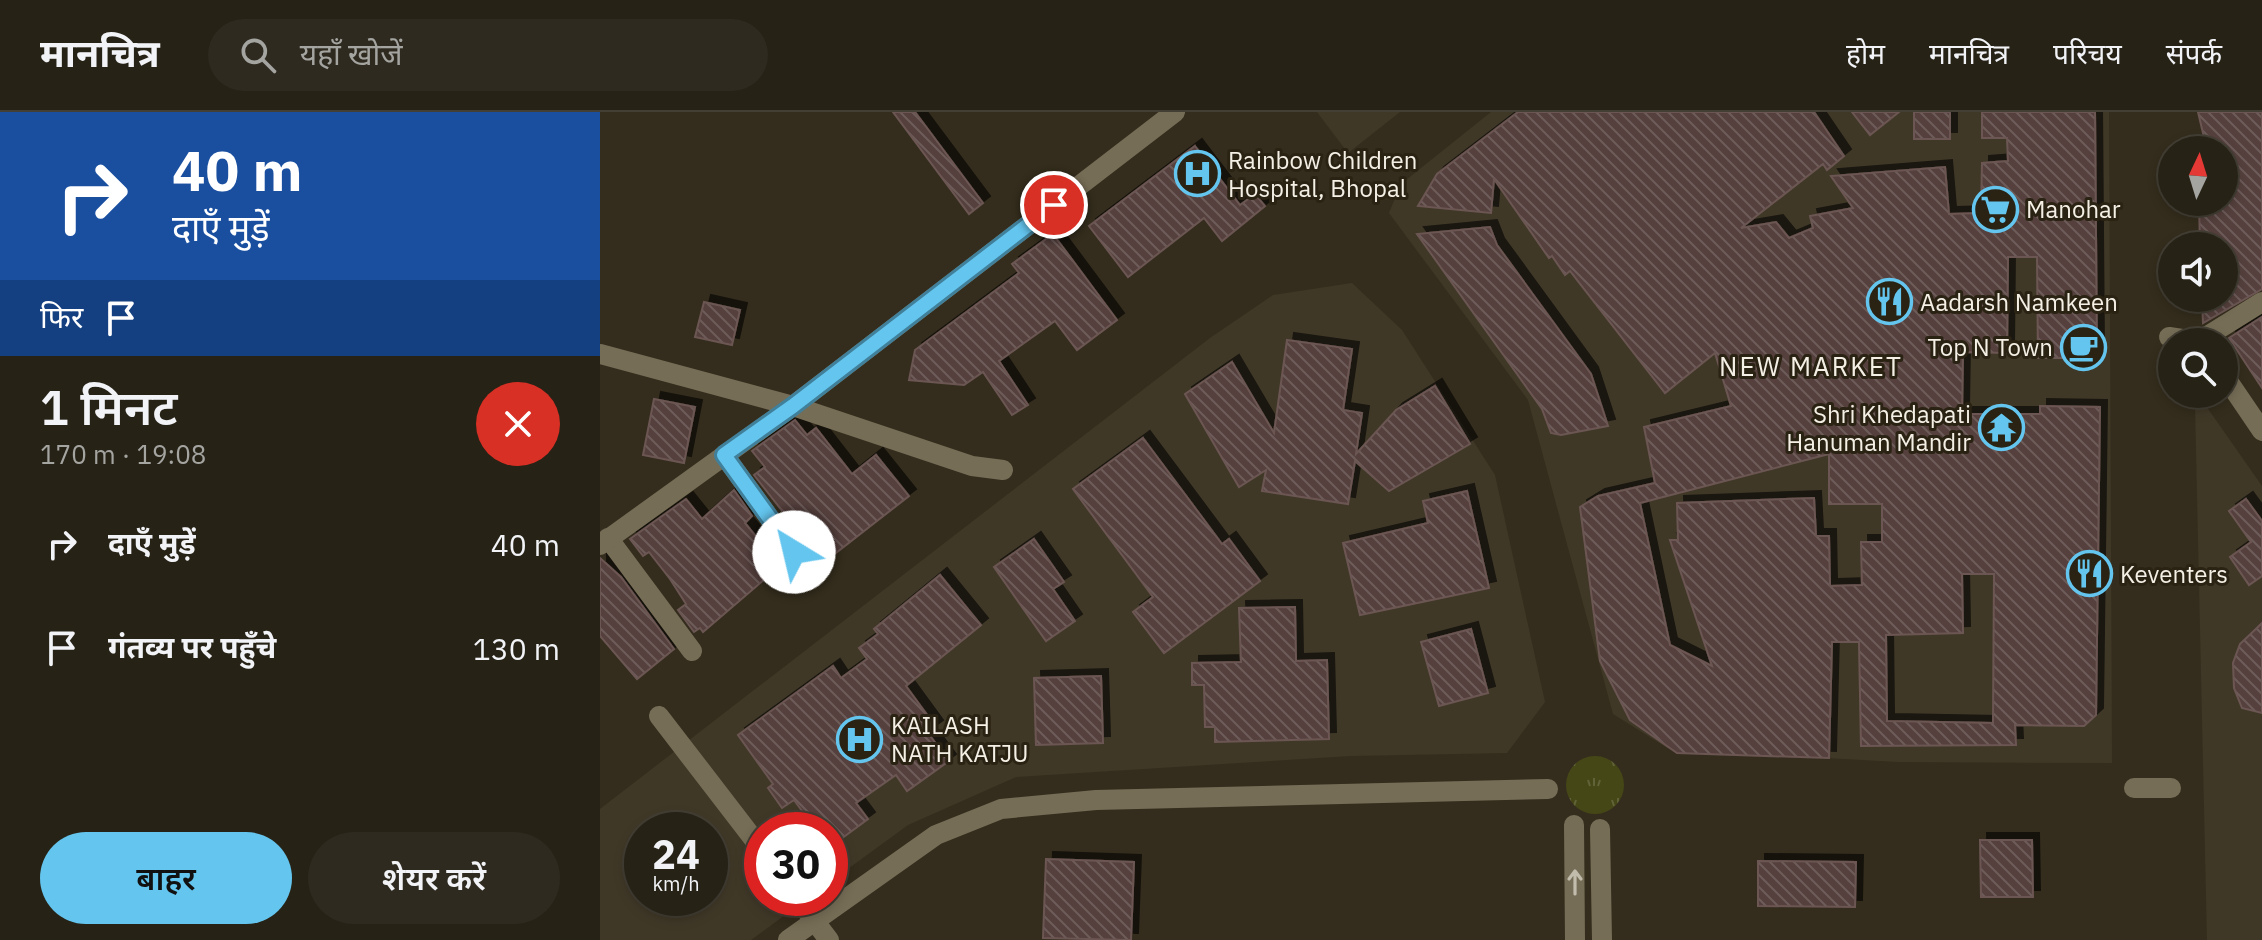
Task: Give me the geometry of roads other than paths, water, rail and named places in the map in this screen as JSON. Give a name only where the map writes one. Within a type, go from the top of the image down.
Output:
[{"type":"street","points":[[692,651],[604,541],[793,406],[1175,112]]},
{"type":"street","points":[[2222,328],[2262,302]]},
{"type":"street","points":[[600,354],[793,406],[972,466],[1003,470]]},
{"type":"street","points":[[2238,396],[2262,431]]},
{"type":"street","points":[[724,455],[794,552]]},
{"type":"street","points":[[659,716],[744,827]]},
{"type":"street","points":[[2134,788],[2171,788]]},
{"type":"street","points":[[788,940],[936,835],[1001,809],[1096,800],[1548,789]]},
{"type":"street","points":[[1574,825],[1575,940]]},
{"type":"street","points":[[1600,829],[1602,940]]},
{"type":"street","points":[[811,916],[829,940]]},
{"type":"place","name":"Rainbow Children Hospital, Bhopal","points":[[1197,174]]},
{"type":"place","name":"Manohar","points":[[1995,209]]},
{"type":"place","name":"Aadarsh Namkeen","points":[[1889,302]]},
{"type":"place","name":"Top N Town","points":[[2084,347]]},
{"type":"place","name":"Shri Khedapati Hanuman Mandir","points":[[2002,428]]},
{"type":"place","name":"Keventers","points":[[2089,574]]},
{"type":"place","name":"KAILASH NATH KATJU","points":[[860,739]]},
{"type":"district","name":"NEW MARKET","points":[[1811,366]]}]
